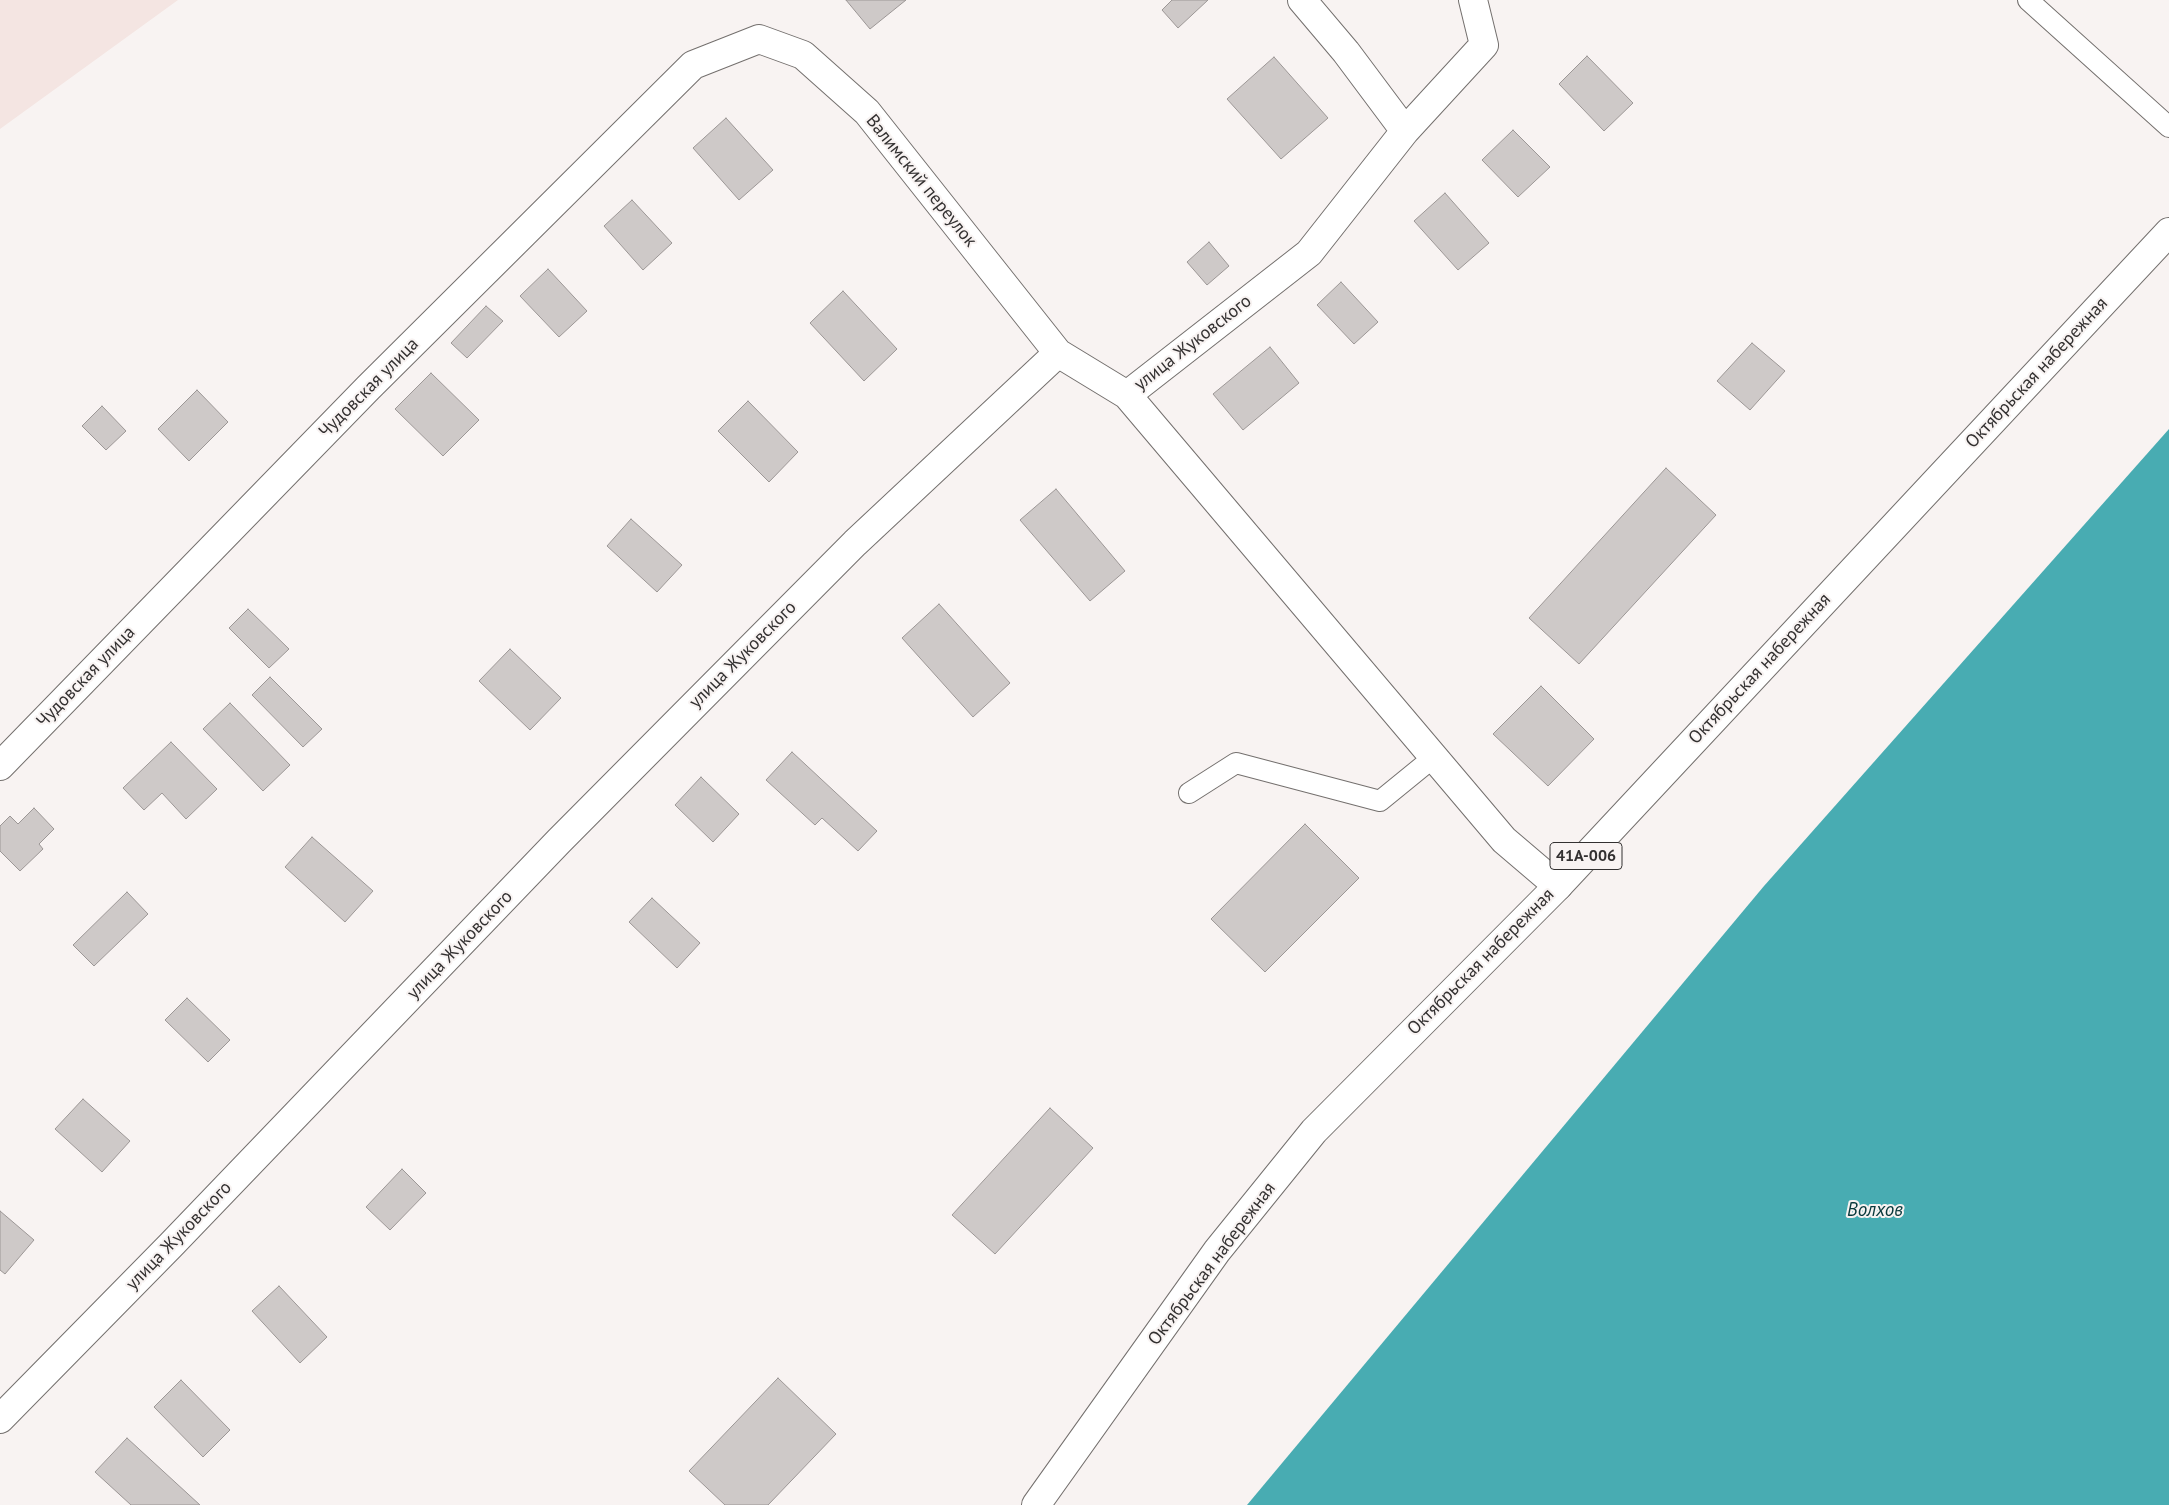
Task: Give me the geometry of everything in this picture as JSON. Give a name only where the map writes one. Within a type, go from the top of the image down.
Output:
[{"type":"street","points":[[1302,0],[1346,52],[1405,131]]},
{"type":"street","name":"улица Жуковского","points":[[0,1419],[171,1245],[559,842],[855,543],[1058,354],[1127,395],[1309,253],[1405,131],[1484,45],[1473,0]]},
{"type":"street","name":"Валимский переулок","points":[[759,39],[803,55],[867,112],[1058,354]]},
{"type":"street","name":"Чудовская улица","points":[[0,766],[368,388],[693,65],[759,39]]},
{"type":"street","name":"Октябрьская набережная","points":[[1036,1505],[1218,1251],[1314,1131],[1425,1017],[1558,886],[2169,232]]},
{"type":"street","points":[[1127,395],[1504,840],[1558,886]]},
{"type":"lane","points":[[2028,0],[2169,126]]},
{"type":"lane","points":[[1189,793],[1236,763],[1380,801],[1434,757]]},
{"type":"shaded area","points":[[0,0],[178,0],[0,129]]},
{"type":"water","name":"Волхов","points":[[2169,429],[2169,1505],[1247,1505],[1764,886]]},
{"type":"building","points":[[846,0],[906,0],[870,29]]},
{"type":"building","points":[[1172,0],[1208,0],[1178,28],[1162,10]]},
{"type":"building","points":[[1587,56],[1633,103],[1604,131],[1559,84]]},
{"type":"building","points":[[1274,57],[1328,118],[1281,159],[1227,99]]},
{"type":"building","points":[[726,118],[773,170],[739,200],[693,148]]},
{"type":"building","points":[[1513,130],[1550,167],[1518,197],[1482,160]]},
{"type":"building","points":[[1445,193],[1489,243],[1458,270],[1414,221]]},
{"type":"building","points":[[632,200],[672,243],[643,270],[604,226]]},
{"type":"building","points":[[1209,242],[1229,266],[1207,285],[1187,262]]},
{"type":"building","points":[[548,269],[587,311],[559,337],[520,296]]},
{"type":"building","points":[[1341,282],[1378,322],[1354,344],[1317,305]]},
{"type":"building","points":[[843,291],[897,349],[864,381],[810,323]]},
{"type":"building","points":[[486,306],[503,321],[467,358],[451,343]]},
{"type":"building","points":[[1752,343],[1785,371],[1750,410],[1717,381]]},
{"type":"building","points":[[1270,347],[1299,383],[1243,430],[1213,394]]},
{"type":"building","points":[[431,373],[479,420],[443,456],[395,409]]},
{"type":"building","points":[[197,390],[228,422],[189,461],[158,429]]},
{"type":"building","points":[[748,401],[798,452],[769,482],[718,431]]},
{"type":"building","points":[[102,406],[126,431],[106,450],[82,426]]},
{"type":"building","points":[[1666,468],[1716,515],[1579,664],[1529,618]]},
{"type":"building","points":[[1056,489],[1125,571],[1090,601],[1020,520]]},
{"type":"building","points":[[631,519],[682,565],[657,592],[607,546]]},
{"type":"building","points":[[939,604],[1010,683],[973,717],[902,638]]},
{"type":"building","points":[[248,609],[289,649],[269,668],[229,628]]},
{"type":"building","points":[[510,649],[561,698],[530,730],[479,681]]},
{"type":"building","points":[[270,677],[322,729],[303,747],[252,695]]},
{"type":"building","points":[[1541,686],[1594,739],[1548,786],[1493,734]]},
{"type":"building","points":[[230,703],[290,765],[263,791],[203,729]]},
{"type":"building","points":[[171,742],[217,789],[186,819],[162,793],[144,810],[123,788]]},
{"type":"building","points":[[792,752],[877,831],[858,851],[822,818],[815,825],[766,780]]},
{"type":"building","points":[[701,777],[739,814],[713,842],[675,805]]},
{"type":"building","points":[[34,808],[54,829],[39,844],[43,849],[20,871],[0,851],[0,826],[10,816],[18,824]]},
{"type":"building","points":[[1305,824],[1359,878],[1265,972],[1211,919]]},
{"type":"building","points":[[312,837],[373,891],[345,922],[285,867]]},
{"type":"building","points":[[127,892],[148,914],[94,966],[73,945]]},
{"type":"building","points":[[652,898],[700,943],[677,968],[629,922]]},
{"type":"building","points":[[187,998],[230,1040],[208,1062],[165,1020]]},
{"type":"building","points":[[83,1099],[130,1141],[102,1172],[55,1129]]},
{"type":"building","points":[[1050,1108],[1093,1148],[995,1254],[952,1215]]},
{"type":"building","points":[[402,1169],[426,1193],[390,1230],[366,1207]]},
{"type":"building","points":[[0,1211],[34,1240],[5,1274],[0,1270]]},
{"type":"building","points":[[279,1286],[327,1337],[300,1363],[252,1311]]},
{"type":"building","points":[[778,1378],[836,1434],[768,1505],[725,1505],[689,1471]]},
{"type":"building","points":[[181,1380],[230,1430],[203,1457],[154,1407]]},
{"type":"building","points":[[127,1438],[200,1505],[131,1505],[95,1472]]}]
